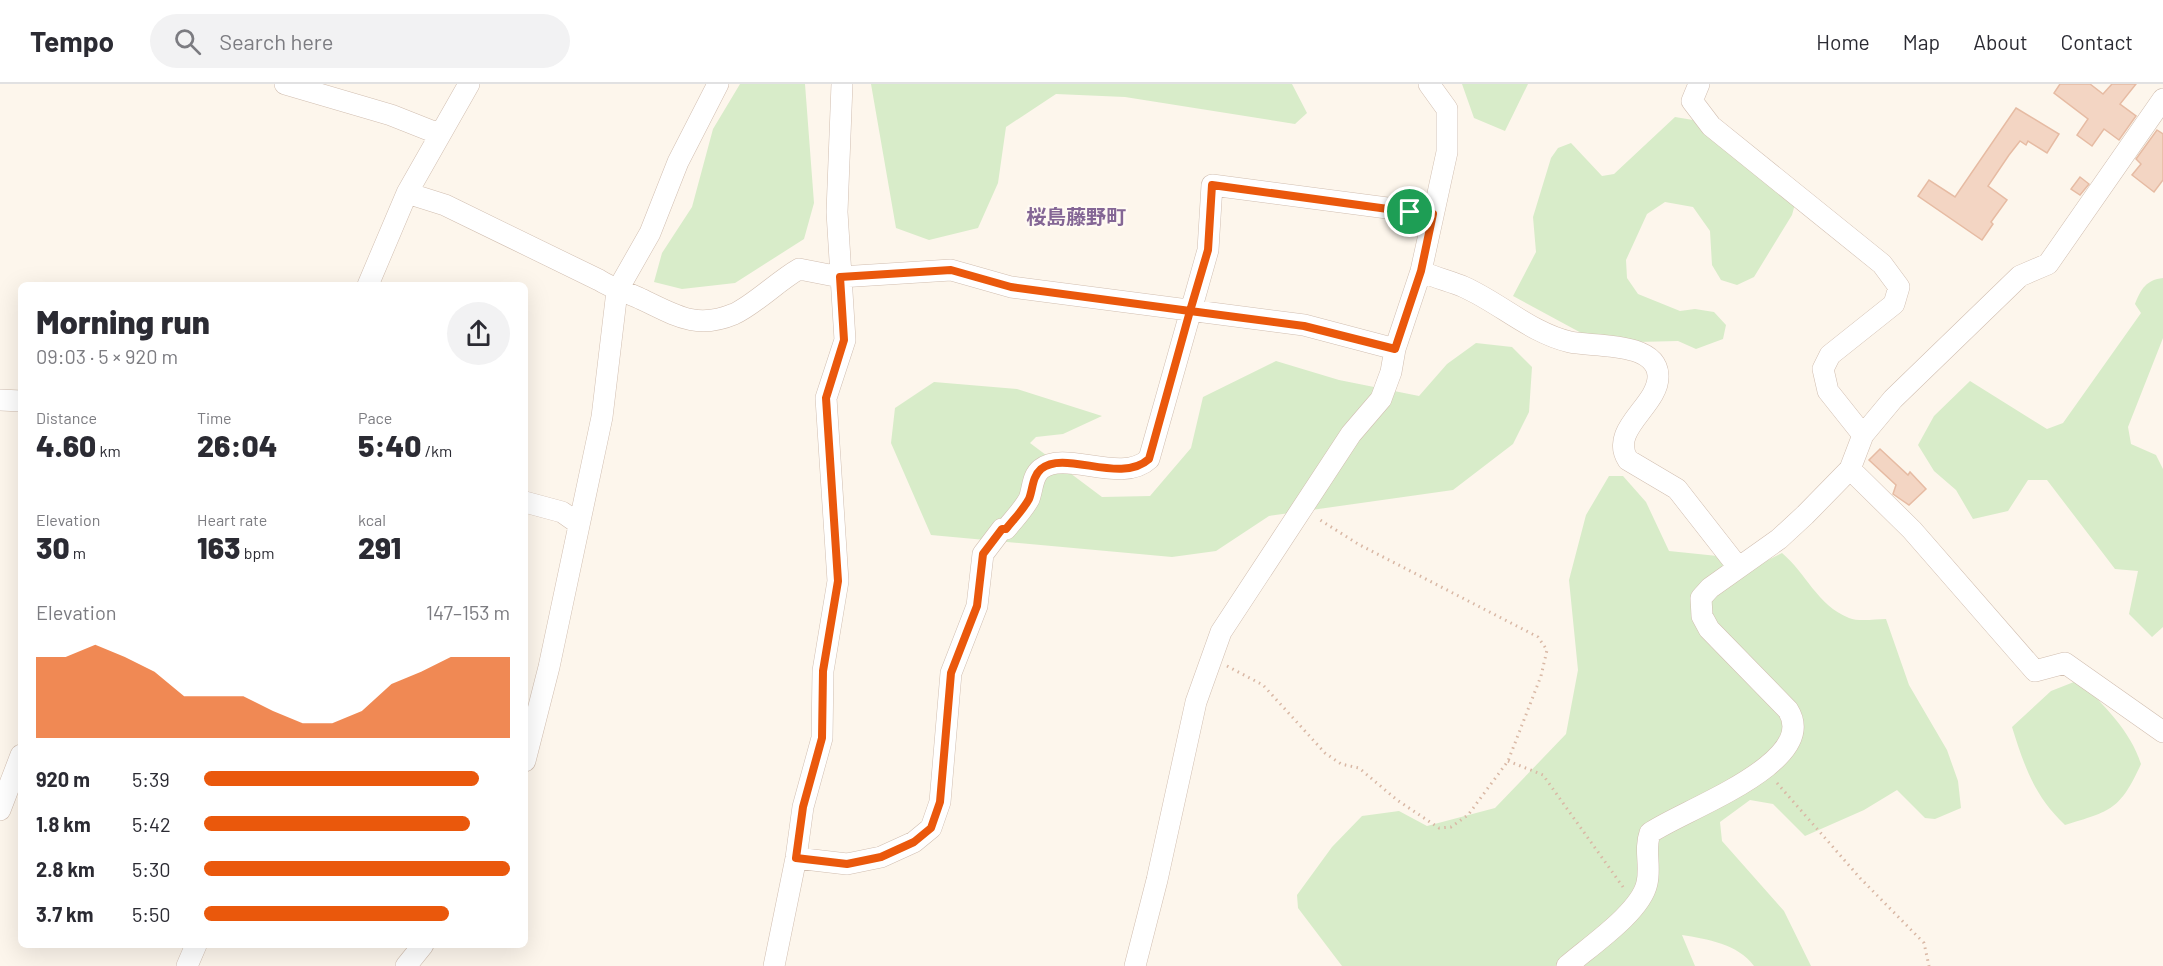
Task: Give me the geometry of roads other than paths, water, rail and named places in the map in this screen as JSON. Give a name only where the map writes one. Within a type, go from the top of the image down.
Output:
[{"type":"street","points":[[285,84],[391,115],[439,134]]},
{"type":"street","points":[[369,282],[407,194],[469,84]]},
{"type":"street","points":[[528,748],[549,667],[602,417],[617,291],[650,233],[678,162],[718,84]]},
{"type":"street","points":[[774,966],[796,858],[803,807],[822,738],[823,671],[838,581],[826,398],[844,340],[837,212],[842,84]]},
{"type":"street","points":[[1135,966],[1157,880],[1196,702],[1221,632],[1351,434],[1381,399],[1391,372],[1395,349],[1421,271],[1447,152],[1446,109],[1429,84]]},
{"type":"street","points":[[1699,84],[1692,101],[1710,126],[1882,264],[1899,286],[1894,304],[1830,355],[1822,369],[1828,391],[1863,435]]},
{"type":"street","points":[[1567,966],[1636,905],[1647,885],[1649,867],[1645,845],[1650,833],[1663,823],[1740,784],[1776,761],[1793,736],[1795,721],[1788,710],[1709,629],[1700,607],[1701,598],[1710,588],[1779,539],[1850,469],[1863,435],[1893,399],[2020,276],[2048,264],[2163,99]]},
{"type":"street","points":[[796,858],[847,864],[881,857],[914,842],[931,828],[940,802],[951,673],[977,606],[983,554],[1002,529],[1006,529],[1026,504],[1034,478],[1043,467],[1056,464],[1134,469],[1149,459],[1208,250],[1212,185],[1433,214]]},
{"type":"street","points":[[407,194],[445,205],[617,291],[639,298],[680,318],[709,322],[736,313],[799,269],[840,277],[951,270],[1011,287],[1304,326],[1395,349]]},
{"type":"street","points":[[1421,271],[1464,287],[1550,335],[1570,342],[1615,346],[1637,352],[1653,362],[1657,367],[1658,380],[1624,436],[1624,454],[1628,460],[1677,489],[1738,567]]},
{"type":"street","points":[[0,400],[18,401]]},
{"type":"street","points":[[1850,469],[1912,530],[2035,671],[2065,663],[2163,732]]},
{"type":"street","points":[[528,503],[562,512],[579,524]]},
{"type":"street","points":[[0,810],[18,763]]},
{"type":"street","points":[[186,966],[195,948]]},
{"type":"street","points":[[406,966],[421,948]]},
{"type":"district","name":"桜島藤野町","points":[[1076,216]]}]
